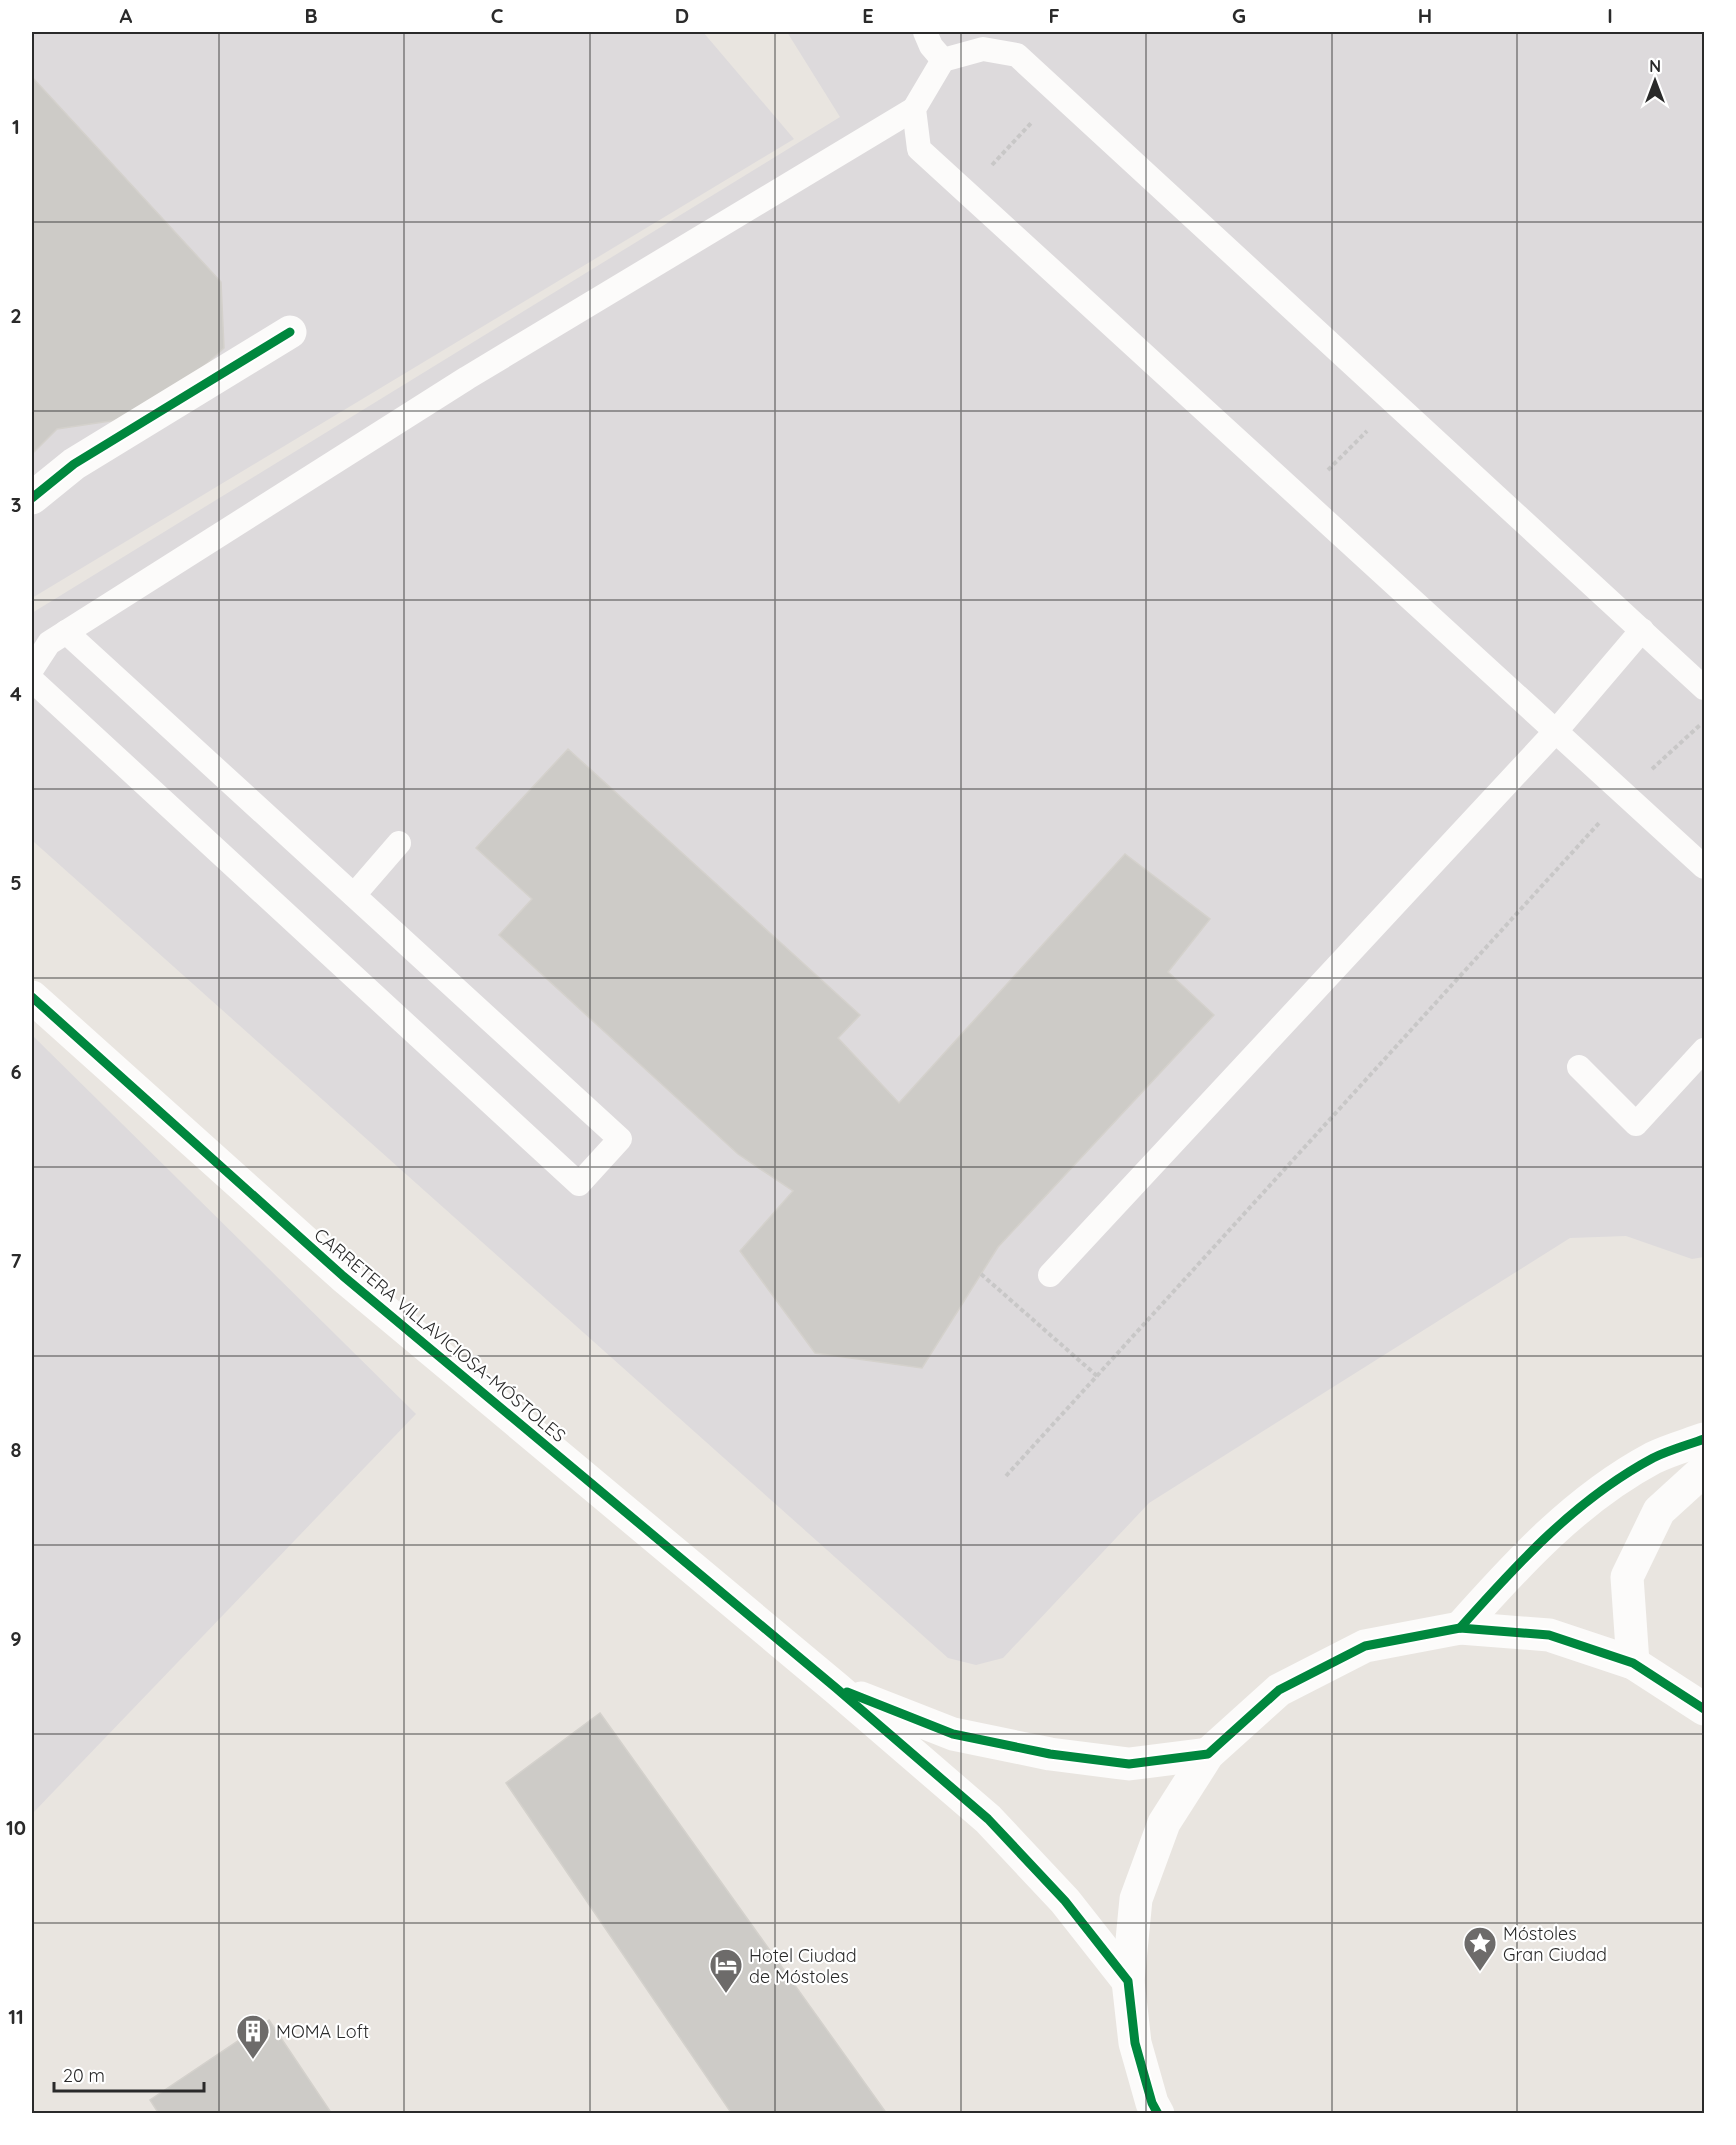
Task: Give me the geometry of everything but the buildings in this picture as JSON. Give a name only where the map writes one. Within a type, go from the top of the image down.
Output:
[{"type":"main road","points":[[32,498],[74,464],[290,332]]},
{"type":"main road","name":"CARRETERA VILLAVICIOSA-MÓSTOLES","points":[[32,997],[343,1276],[836,1688],[988,1819],[1065,1901],[1128,1981]]},
{"type":"main road","points":[[1460,1628],[1503,1580],[1574,1510],[1653,1458],[1704,1439]]},
{"type":"main road","points":[[1633,1663],[1627,1577],[1659,1511],[1704,1470]]},
{"type":"main road","points":[[1154,2110],[1135,2043],[1128,1981],[1136,1899],[1164,1823],[1209,1754],[1279,1689],[1365,1646],[1460,1628],[1549,1635],[1633,1663],[1704,1709]]},
{"type":"main road","points":[[836,1688],[953,1734],[1050,1754],[1129,1764],[1209,1754]]},
{"type":"lane","points":[[924,32],[931,46],[943,60]]},
{"type":"lane","points":[[32,669],[49,643],[66,632],[467,378],[914,109],[943,60],[983,49],[1017,55],[1704,688]]},
{"type":"lane","points":[[914,109],[919,149],[1704,867]]},
{"type":"lane","points":[[1050,1275],[1556,731],[1642,630]]},
{"type":"lane","points":[[32,680],[579,1184],[620,1139],[66,632]]},
{"type":"lane","points":[[354,895],[399,843]]},
{"type":"lane","points":[[1579,1066],[1636,1124],[1704,1050]]},
{"type":"path","points":[[966,191],[1060,94]]},
{"type":"path","points":[[1301,497],[1395,403]]},
{"type":"path","points":[[1006,1476],[1625,794],[1704,720]]},
{"type":"path","points":[[981,1274],[1097,1376]]},
{"type":"shaded area","points":[[32,32],[703,32],[794,139],[32,598]]},
{"type":"shaded area","points":[[787,32],[1704,32],[1704,1257],[1692,1259],[1626,1236],[1570,1238],[1149,1503],[1003,1658],[976,1665],[948,1658],[34,842],[32,820],[32,613],[840,117]]},
{"type":"shaded area","points":[[32,1035],[416,1414],[32,1814]]},
{"type":"cycle path","points":[[32,498],[74,464],[290,332]]},
{"type":"cycle path","points":[[32,997],[343,1276],[836,1688],[988,1819],[1065,1901],[1128,1981],[1135,2043],[1152,2103],[1158,2114]]},
{"type":"cycle path","points":[[1460,1628],[1549,1534],[1598,1493],[1653,1458],[1704,1439]]},
{"type":"cycle path","points":[[847,1692],[953,1734],[1050,1754],[1129,1764],[1208,1754],[1279,1690],[1365,1646],[1460,1628],[1549,1635],[1633,1663],[1704,1709]]},
{"type":"place","name":"Móstoles Gran Ciudad","points":[[1480,1972]]},
{"type":"place","name":"Hotel Ciudad de Móstoles","points":[[726,1994]]},
{"type":"place","name":"MOMA Loft","points":[[253,2060]]}]
